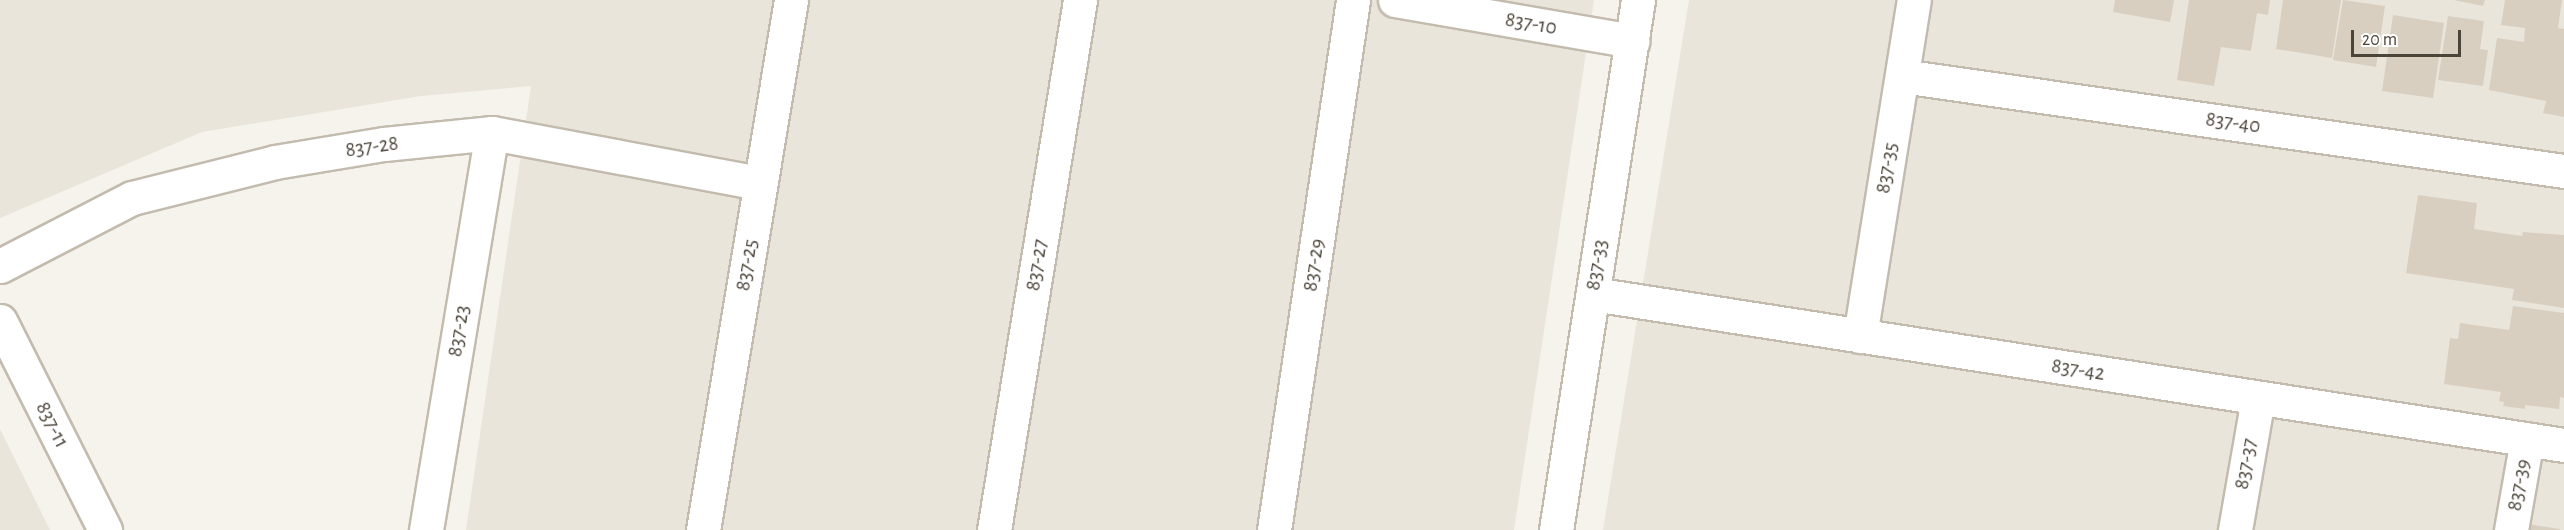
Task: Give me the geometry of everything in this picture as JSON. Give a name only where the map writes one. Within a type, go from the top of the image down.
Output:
[{"type":"street","name":"837-25","points":[[703,530],[791,0]]},
{"type":"street","name":"837-27","points":[[994,530],[1080,0]]},
{"type":"street","name":"837-29","points":[[1274,530],[1353,0]]},
{"type":"street","name":"837-10","points":[[1395,0],[1632,41]]},
{"type":"street","name":"837-33","points":[[1556,530],[1638,0]]},
{"type":"street","name":"837-35","points":[[1860,336],[1914,0]]},
{"type":"street","name":"837-40","points":[[1902,76],[2564,171]]},
{"type":"street","name":"837-28","points":[[0,266],[132,198],[275,162],[384,144],[492,133],[760,183]]},
{"type":"street","name":"837-23","points":[[426,530],[492,133]]},
{"type":"street","name":"837-42","points":[[1593,294],[2564,445]]},
{"type":"street","name":"837-11","points":[[0,321],[93,526]]},
{"type":"street","name":"837-37","points":[[2235,530],[2258,398]]},
{"type":"street","name":"837-39","points":[[2511,530],[2527,439]]},
{"type":"shaded area","points":[[0,0],[1594,0],[1514,530],[466,530],[531,86],[421,96],[202,132],[0,218]]},
{"type":"shaded area","points":[[1689,0],[2564,0],[2564,530],[1603,530]]},
{"type":"shaded area","points":[[0,429],[50,530],[0,530]]},
{"type":"building","points":[[2115,0],[2174,0],[2170,22],[2113,12]]},
{"type":"building","points":[[2189,0],[2270,0],[2268,15],[2257,13],[2251,51],[2221,47],[2214,86],[2177,80]]},
{"type":"building","points":[[2283,0],[2341,0],[2332,58],[2276,49]]},
{"type":"building","points":[[2343,0],[2385,6],[2376,67],[2333,60]]},
{"type":"building","points":[[2454,0],[2485,0],[2483,6]]},
{"type":"building","points":[[2505,0],[2562,0],[2558,28],[2564,29],[2564,117],[2543,113],[2546,101],[2489,90],[2497,38],[2524,42],[2525,28],[2501,25]]},
{"type":"building","points":[[2393,15],[2444,23],[2433,98],[2382,91]]},
{"type":"building","points":[[2448,16],[2484,21],[2480,49],[2488,50],[2483,86],[2438,80]]},
{"type":"building","points":[[2418,195],[2477,203],[2474,229],[2522,236],[2523,232],[2564,235],[2564,308],[2512,300],[2514,289],[2406,273]]},
{"type":"building","points":[[2513,306],[2564,313],[2564,398],[2560,397],[2559,409],[2525,405],[2525,409],[2503,406],[2504,402],[2499,401],[2501,392],[2444,384],[2450,338],[2458,339],[2460,323],[2509,330]]},
{"type":"building","points":[[2527,524],[2560,529],[2560,530],[2526,530]]}]
